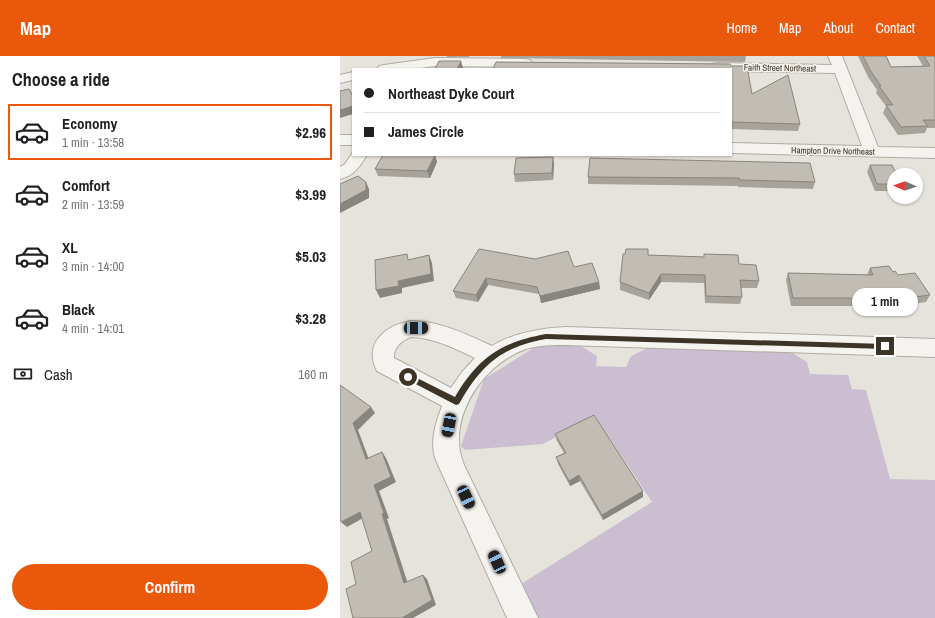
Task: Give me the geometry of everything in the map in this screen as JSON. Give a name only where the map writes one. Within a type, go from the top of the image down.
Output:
[{"type":"street","points":[[391,68],[435,62],[536,64]]},
{"type":"street","name":"Faith Street Northeast","points":[[703,67],[837,63]]},
{"type":"street","points":[[837,63],[872,152]]},
{"type":"street","points":[[340,79],[352,76]]},
{"type":"street","points":[[340,140],[352,140]]},
{"type":"street","name":"Hampton Drive Northeast","points":[[732,148],[935,153]]},
{"type":"street","points":[[340,174],[351,167],[358,156]]},
{"type":"street","points":[[456,402],[385,364],[381,358],[388,341],[397,334],[406,330],[424,328],[436,331],[493,357]]},
{"type":"street","points":[[523,618],[450,463],[446,449],[447,434],[456,402],[470,379],[480,367],[493,357],[504,350],[531,339],[553,336],[935,348]]},
{"type":"shaded area","points":[[579,345],[597,356],[596,366],[626,367],[631,356],[650,347],[791,352],[807,362],[810,374],[848,375],[852,389],[866,390],[890,479],[935,480],[935,618],[527,618],[513,589],[652,502],[595,416],[543,444],[465,450],[461,446],[484,379],[535,347]]},
{"type":"building","points":[[863,56],[886,56],[891,67],[930,66],[924,56],[935,56],[935,120],[923,120],[928,126],[901,127],[886,105],[893,105],[879,86],[881,86],[870,70]]},
{"type":"building","points":[[439,61],[461,61],[458,68],[436,68]]},
{"type":"building","points":[[496,62],[730,64],[732,66],[747,66],[752,94],[788,75],[800,124],[732,122],[732,68],[493,68]]},
{"type":"building","points":[[349,89],[352,94],[352,106],[340,110],[340,91]]},
{"type":"building","points":[[382,156],[434,156],[427,171],[375,169]]},
{"type":"building","points":[[553,157],[552,173],[514,174],[516,158]]},
{"type":"building","points":[[590,158],[810,163],[815,182],[740,180],[739,178],[588,177]]},
{"type":"building","points":[[870,165],[892,165],[894,168],[887,168],[887,184],[877,184]]},
{"type":"building","points":[[358,176],[366,182],[366,190],[340,204],[340,184]]},
{"type":"building","points":[[479,249],[535,259],[568,251],[574,267],[592,263],[599,282],[540,296],[537,287],[486,278],[476,295],[453,291]]},
{"type":"building","points":[[626,249],[648,249],[648,255],[704,257],[704,254],[738,255],[739,264],[756,265],[759,281],[740,280],[742,297],[706,296],[705,275],[661,274],[649,293],[620,282],[623,254],[625,254]]},
{"type":"building","points":[[407,254],[408,260],[429,255],[431,274],[398,281],[399,286],[376,290],[375,260]]},
{"type":"building","points":[[889,266],[893,272],[895,271],[898,275],[915,273],[930,295],[876,302],[874,298],[793,298],[788,273],[873,275],[870,268]]},
{"type":"building","points":[[340,385],[371,407],[353,423],[366,459],[382,452],[391,477],[374,485],[384,513],[382,514],[404,583],[423,575],[432,600],[402,618],[353,618],[346,589],[356,584],[351,562],[372,551],[360,512],[341,522],[340,519]]},
{"type":"building","points":[[594,415],[643,491],[602,515],[579,475],[569,481],[556,457],[566,453],[555,434]]},
{"type":"route","points":[[408,377],[456,402],[470,379],[480,367],[493,357],[517,344],[546,336],[885,346]]}]
